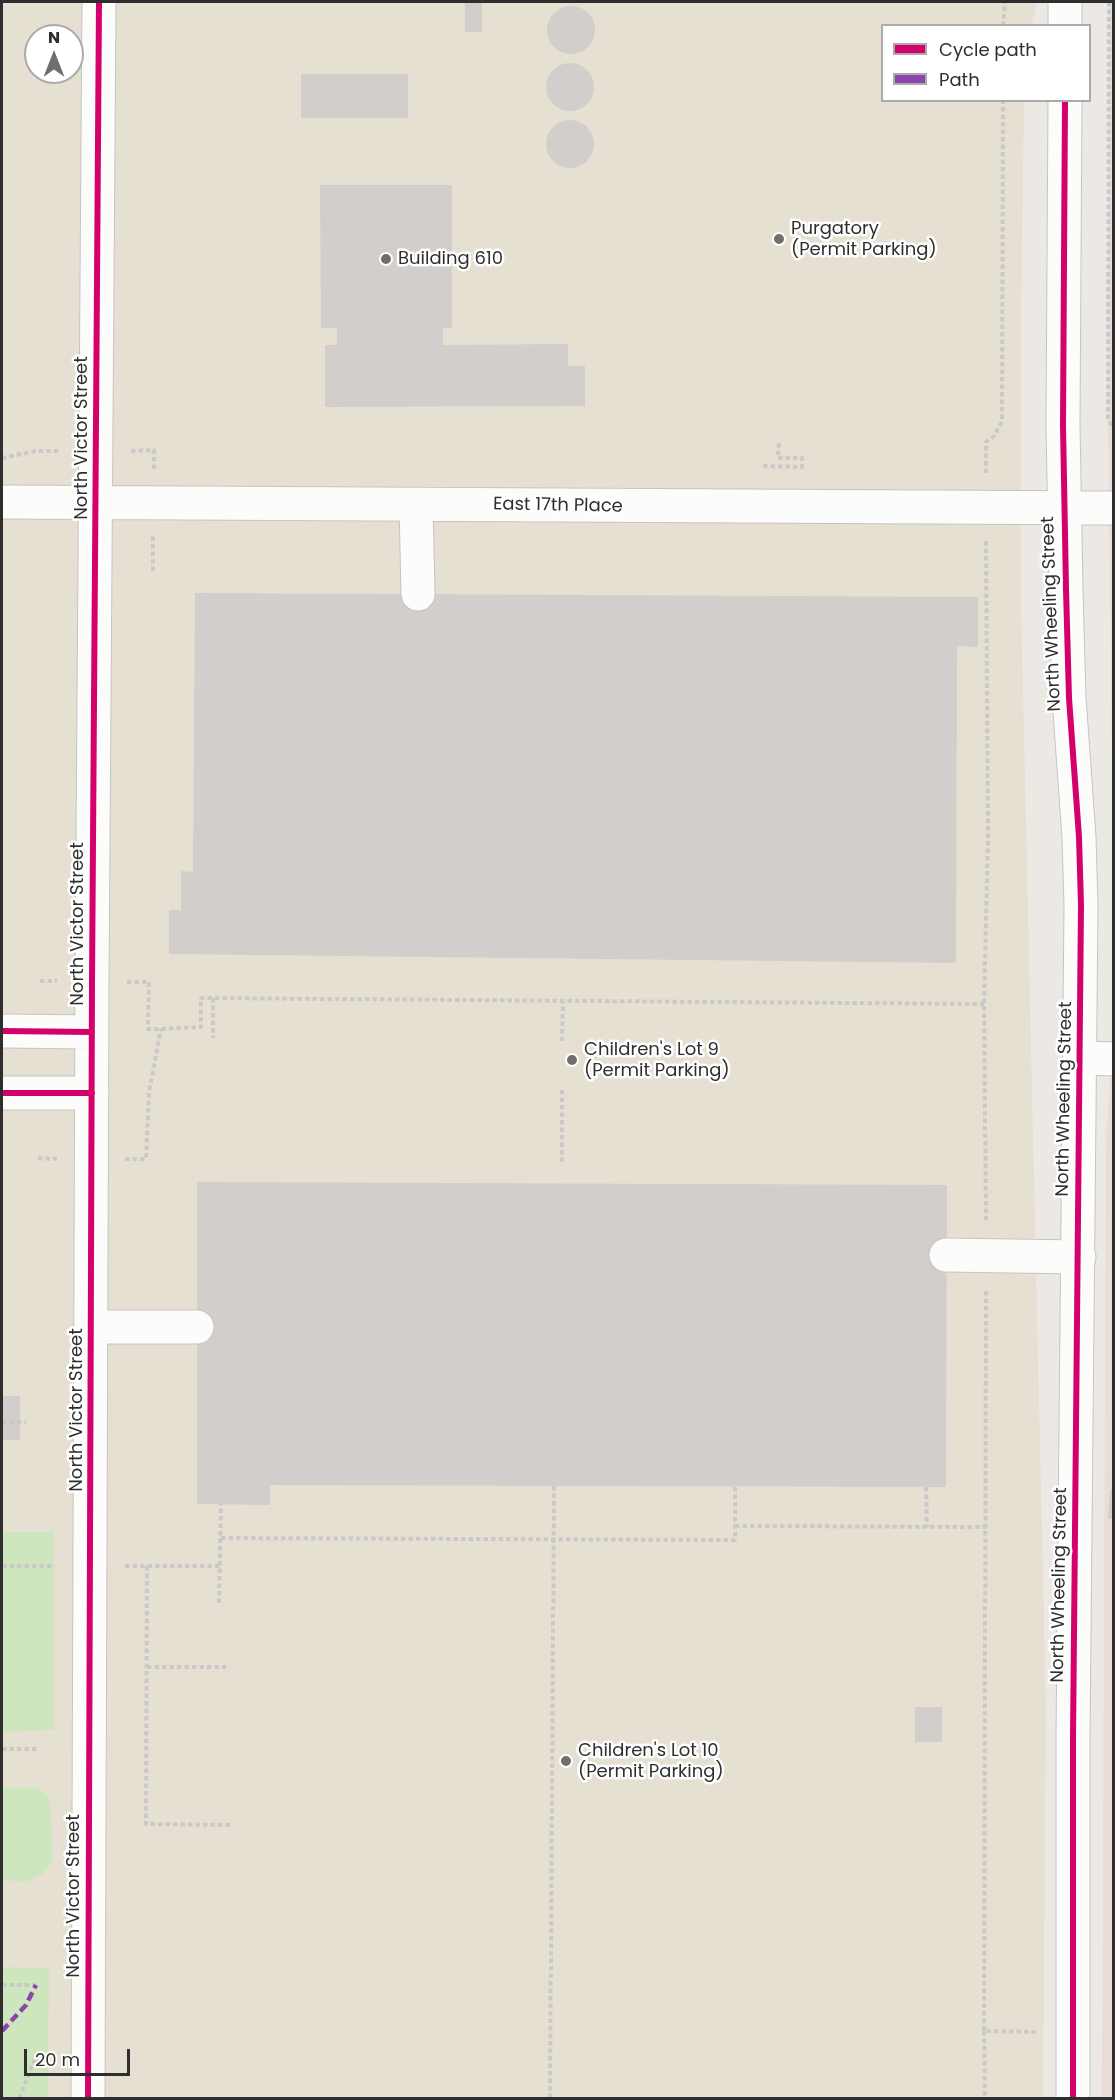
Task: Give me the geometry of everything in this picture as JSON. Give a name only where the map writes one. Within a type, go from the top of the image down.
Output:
[{"type":"street","name":"North Victor Street","points":[[88,2098],[99,2]]},
{"type":"street","points":[[1065,2],[1065,24]]},
{"type":"street","name":"North Wheeling Street","points":[[1065,102],[1064,507],[1069,688],[1081,882],[1072,2098]]},
{"type":"street","name":"East 17th Place","points":[[2,502],[1113,508]]},
{"type":"street","points":[[416,504],[418,594]]},
{"type":"street","points":[[2,1031],[92,1032]]},
{"type":"street","points":[[1081,1058],[1113,1059]]},
{"type":"street","points":[[2,1093],[92,1093]]},
{"type":"street","points":[[946,1256],[1079,1257]]},
{"type":"street","points":[[92,1326],[197,1326]]},
{"type":"path","points":[[1003,24],[1005,2]]},
{"type":"path","points":[[1109,2],[1108,417],[1113,429]]},
{"type":"path","points":[[986,473],[986,442],[994,436],[1002,421],[1003,102]]},
{"type":"path","points":[[763,466],[802,467],[802,458],[778,458],[779,443]]},
{"type":"path","points":[[985,2098],[984,1004],[988,837],[986,540]]},
{"type":"path","points":[[149,982],[148,1029],[201,1027],[201,998],[984,1004]]},
{"type":"path","points":[[213,998],[213,1038]]},
{"type":"path","points":[[562,1041],[563,1002]]},
{"type":"path","points":[[146,1159],[149,1092],[161,1029]]},
{"type":"path","points":[[562,1090],[562,1162]]},
{"type":"path","points":[[2,1422],[26,1422]]},
{"type":"path","points":[[550,2098],[554,1485]]},
{"type":"path","points":[[221,1538],[735,1540],[735,1486]]},
{"type":"path","points":[[926,1487],[927,1527]]},
{"type":"path","points":[[219,1603],[221,1504]]},
{"type":"path","points":[[735,1526],[986,1527]]},
{"type":"path","points":[[2,1566],[36,1566]]},
{"type":"path","points":[[221,1566],[147,1566],[146,1824],[230,1825]]},
{"type":"path","points":[[147,1667],[230,1667]]},
{"type":"path","points":[[2,1749],[37,1749]]},
{"type":"path","points":[[2,1985],[36,1985]]},
{"type":"path","points":[[984,2031],[1073,2032]]},
{"type":"path","points":[[19,2098],[35,2059]]},
{"type":"shaded area","points":[[2,2],[1037,2],[1032,24],[881,24],[881,102],[1024,102],[1021,603],[1046,1711],[1043,2098],[2,2098]]},
{"type":"shaded area","points":[[1109,2],[1114,2],[1113,870],[1108,404]]},
{"type":"shaded area","points":[[1113,1044],[1114,2098],[1102,2098],[1106,1139]]},
{"type":"green space","points":[[2,1532],[54,1532],[54,1730],[2,1732]]},
{"type":"green space","points":[[2,1787],[36,1788],[46,1794],[51,1806],[52,1862],[43,1874],[25,1882],[2,1880]]},
{"type":"green space","points":[[2,1967],[49,1968],[48,2098],[2,2098]]},
{"type":"building","points":[[465,2],[482,2],[482,32],[465,32]]},
{"type":"building","points":[[566,6],[576,6],[588,13],[595,25],[595,35],[588,47],[576,54],[566,54],[551,43],[547,35],[547,25],[558,10]]},
{"type":"building","points":[[565,63],[575,63],[590,73],[594,87],[593,96],[584,107],[575,111],[565,111],[550,101],[546,92],[546,82],[556,67]]},
{"type":"building","points":[[301,74],[408,74],[408,118],[301,118]]},
{"type":"building","points":[[565,120],[575,120],[587,127],[594,139],[594,149],[587,161],[575,168],[565,168],[550,157],[546,149],[546,139],[557,124]]},
{"type":"building","name":"Building 610","points":[[320,185],[452,185],[452,328],[443,328],[443,345],[568,344],[568,366],[585,366],[585,406],[325,407],[325,345],[337,345],[337,328],[321,328]]},
{"type":"building","points":[[195,593],[978,597],[978,647],[957,646],[956,963],[169,954],[169,910],[181,910],[181,871],[193,872]]},
{"type":"building","points":[[197,1182],[947,1185],[946,1487],[270,1485],[270,1505],[197,1504]]},
{"type":"building","points":[[2,1396],[20,1396],[20,1440],[2,1440]]},
{"type":"building","points":[[1110,1489],[1114,1490],[1114,1519],[1108,1519]]},
{"type":"building","points":[[915,1707],[942,1707],[942,1742],[915,1742]]},
{"type":"marked path","points":[[2,2031],[26,2005],[36,1985]]},
{"type":"cycle path","points":[[88,2098],[92,981],[99,2]]},
{"type":"cycle path","points":[[1065,102],[1063,425],[1066,589],[1069,698],[1079,837],[1081,905],[1073,1738],[1073,2098]]},
{"type":"cycle path","points":[[2,1031],[92,1032]]},
{"type":"cycle path","points":[[2,1093],[92,1093]]},
{"type":"place","name":"Purgatory (Permit Parking)","points":[[779,239]]},
{"type":"place","name":"Building 610","points":[[386,259]]},
{"type":"place","name":"Children's Lot 9 (Permit Parking)","points":[[572,1060]]},
{"type":"place","name":"Children's Lot 10 (Permit Parking)","points":[[566,1761]]}]
